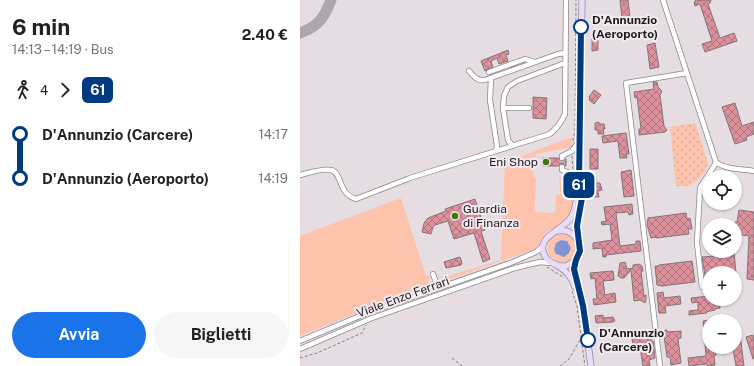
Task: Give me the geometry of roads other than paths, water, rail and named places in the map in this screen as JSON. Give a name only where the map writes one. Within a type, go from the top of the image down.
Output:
[{"type":"main road","points":[[582,0],[579,186],[573,214],[566,223],[549,235],[543,246],[549,264],[567,274],[582,300]]},
{"type":"main road","points":[[579,186],[582,198],[577,226],[580,251],[576,260],[574,275],[582,300],[591,366]]},
{"type":"main road","points":[[555,231],[568,231],[575,236],[579,243]]},
{"type":"main road","points":[[557,268],[566,266],[576,260]]},
{"type":"street","points":[[300,175],[323,170],[331,170],[336,172],[345,192],[349,197],[356,199],[410,178],[550,134],[562,121],[564,114],[566,0]]},
{"type":"street","points":[[663,0],[716,162],[728,168],[754,171]]},
{"type":"street","points":[[469,71],[476,79],[480,81],[565,53]]},
{"type":"street","points":[[489,72],[525,59],[535,62]]},
{"type":"street","points":[[513,146],[508,140],[503,108],[504,96],[508,87],[512,83],[565,63]]},
{"type":"street","points":[[660,366],[626,83],[687,73]]},
{"type":"street","points":[[491,78],[490,100],[497,146],[496,151]]},
{"type":"street","points":[[503,108],[529,108]]},
{"type":"street","points":[[562,158],[562,156],[572,152],[579,141]]},
{"type":"street","points":[[702,287],[697,243],[700,188],[716,162]]},
{"type":"street","points":[[562,167],[562,170],[579,179]]},
{"type":"street","name":"Viale Enzo Ferrari","points":[[300,341],[366,313],[513,262],[536,252],[543,246]]},
{"type":"street","name":"Viale Enzo Ferrari","points":[[300,349],[372,318],[515,268],[540,262],[549,264]]},
{"type":"street","points":[[432,274],[438,288]]},
{"type":"water","points":[[561,240],[567,241],[571,248],[569,253],[564,257],[556,254],[554,250],[556,243]]},
{"type":"tunnel","points":[[562,158],[562,167]]},
{"type":"place","name":"D'Annunzio (Aeroporto)","points":[[581,27]]},
{"type":"place","name":"Eni Shop","points":[[546,162]]},
{"type":"place","name":"Guardia di Finanza","points":[[455,216]]},
{"type":"place","name":"D'Annunzio (Carcere)","points":[[588,340]]}]
